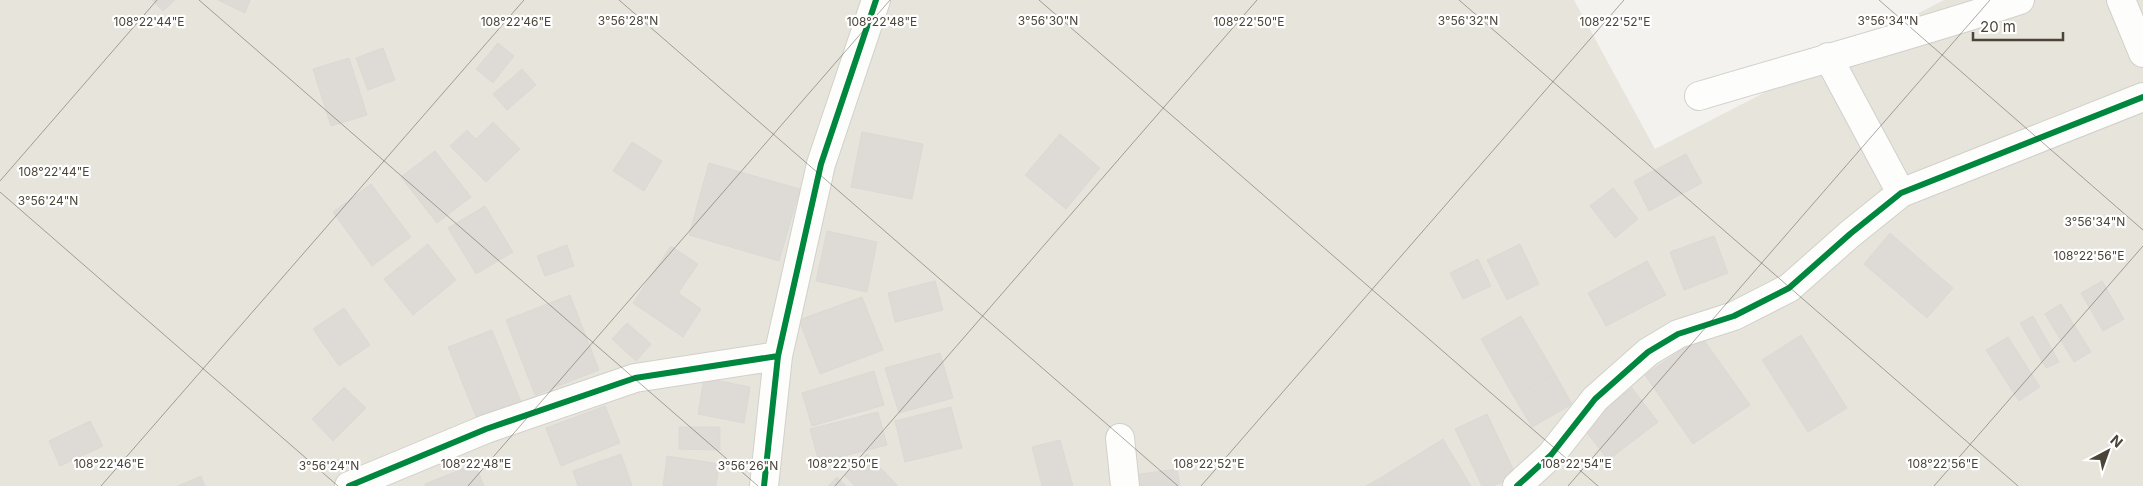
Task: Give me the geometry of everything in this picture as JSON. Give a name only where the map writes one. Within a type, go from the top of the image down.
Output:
[{"type":"street","points":[[764,486],[778,356],[821,164],[876,0]]},
{"type":"street","points":[[1699,96],[1828,57],[1927,31],[2020,0]]},
{"type":"street","points":[[2121,0],[2143,53]]},
{"type":"street","points":[[1828,57],[1901,193]]},
{"type":"street","points":[[1517,486],[1551,455],[1595,399],[1648,352],[1678,334],[1734,316],[1789,288],[1850,234],[1901,193],[2143,97]]},
{"type":"street","points":[[349,486],[486,429],[635,378],[778,356]]},
{"type":"street","points":[[1120,438],[1125,486]]},
{"type":"shaded area","points":[[0,0],[1574,0],[1655,149],[1944,0],[2143,0],[2143,486],[0,486]]},
{"type":"building","points":[[152,0],[175,0],[163,11]]},
{"type":"building","points":[[218,0],[250,0],[245,13]]},
{"type":"building","points":[[498,43],[514,56],[493,83],[476,69]]},
{"type":"building","points":[[383,48],[395,80],[368,90],[356,58]]},
{"type":"building","points":[[349,58],[367,115],[331,126],[313,69]]},
{"type":"building","points":[[522,69],[536,85],[507,110],[493,94]]},
{"type":"building","points":[[493,122],[520,149],[486,182],[450,146],[467,130],[476,139]]},
{"type":"building","points":[[862,132],[923,144],[912,199],[851,187]]},
{"type":"building","points":[[1060,134],[1100,168],[1066,209],[1025,175]]},
{"type":"building","points":[[632,142],[662,161],[644,191],[613,171]]},
{"type":"building","points":[[435,151],[471,197],[437,223],[401,177]]},
{"type":"building","points":[[1686,154],[1702,183],[1649,211],[1634,181]]},
{"type":"building","points":[[709,163],[800,189],[779,261],[689,235]]},
{"type":"building","points":[[371,184],[411,237],[372,266],[333,212]]},
{"type":"building","points":[[1613,188],[1638,219],[1615,238],[1590,206]]},
{"type":"building","points":[[485,206],[513,252],[476,274],[448,228]]},
{"type":"building","points":[[827,231],[877,242],[867,292],[816,281]]},
{"type":"building","points":[[1890,233],[1953,288],[1927,318],[1864,264]]},
{"type":"building","points":[[1714,236],[1728,273],[1684,290],[1670,252]]},
{"type":"building","points":[[428,244],[456,280],[413,315],[384,279]]},
{"type":"building","points":[[1520,244],[1539,284],[1507,300],[1487,260]]},
{"type":"building","points":[[567,245],[574,266],[545,276],[537,256]]},
{"type":"building","points":[[671,246],[698,264],[678,293],[701,309],[683,337],[633,303]]},
{"type":"building","points":[[1478,259],[1491,286],[1463,299],[1450,273]]},
{"type":"building","points":[[1647,261],[1666,295],[1606,326],[1588,293]]},
{"type":"building","points":[[935,281],[943,310],[895,322],[888,293]]},
{"type":"building","points":[[2102,281],[2124,319],[2103,331],[2081,293]]},
{"type":"building","points":[[570,295],[599,370],[535,395],[506,320]]},
{"type":"building","points":[[862,297],[883,350],[820,374],[799,320]]},
{"type":"building","points":[[2061,304],[2091,352],[2074,362],[2045,314]]},
{"type":"building","points":[[344,308],[370,345],[339,366],[313,329]]},
{"type":"building","points":[[1521,316],[1555,374],[1514,397],[1481,339]]},
{"type":"building","points":[[2033,316],[2059,362],[2046,368],[2020,323]]},
{"type":"building","points":[[627,323],[651,344],[636,361],[612,339]]},
{"type":"building","points":[[492,330],[521,402],[477,419],[448,347]]},
{"type":"building","points":[[1801,335],[1847,408],[1808,432],[1762,360]]},
{"type":"building","points":[[1701,336],[1750,405],[1693,444],[1645,375]]},
{"type":"building","points":[[2008,337],[2040,387],[2019,401],[1986,350]]},
{"type":"building","points":[[940,353],[953,398],[899,413],[885,368]]},
{"type":"building","points":[[874,371],[884,405],[812,426],[802,393]]},
{"type":"building","points":[[1555,374],[1572,404],[1532,427],[1514,397]]},
{"type":"building","points":[[704,378],[750,387],[744,423],[698,414]]},
{"type":"building","points":[[344,387],[366,408],[333,441],[312,419]]},
{"type":"building","points":[[1632,388],[1658,422],[1608,460],[1582,426]]},
{"type":"building","points":[[605,406],[620,443],[561,466],[546,428]]},
{"type":"building","points":[[951,407],[962,448],[905,462],[895,421]]},
{"type":"building","points":[[878,412],[887,445],[819,462],[810,429]]},
{"type":"building","points":[[1487,414],[1516,475],[1494,486],[1482,486],[1455,429]]},
{"type":"building","points":[[90,421],[103,446],[60,466],[49,441]]},
{"type":"building","points":[[679,427],[720,427],[720,450],[679,449]]},
{"type":"building","points":[[1443,439],[1471,486],[1387,486],[1382,477]]},
{"type":"building","points":[[1060,440],[1073,486],[1042,486],[1032,447]]},
{"type":"building","points":[[621,454],[632,486],[578,486],[573,471]]},
{"type":"building","points":[[867,454],[896,486],[855,486],[845,476]]},
{"type":"building","points":[[667,456],[719,464],[716,486],[663,486]]},
{"type":"building","points":[[475,464],[484,486],[426,486],[425,484]]},
{"type":"building","points":[[1177,469],[1180,486],[1135,486],[1134,475]]},
{"type":"building","points":[[201,476],[205,486],[178,486]]},
{"type":"building","points":[[837,477],[846,486],[828,486]]},
{"type":"building","points":[[1382,477],[1387,486],[1366,486]]},
{"type":"cycle path","points":[[764,486],[778,356],[821,164],[876,0]]},
{"type":"cycle path","points":[[1517,486],[1551,455],[1595,399],[1648,352],[1678,334],[1734,316],[1789,288],[1850,234],[1901,193],[2143,97]]},
{"type":"cycle path","points":[[349,486],[486,429],[635,378],[778,356]]}]
